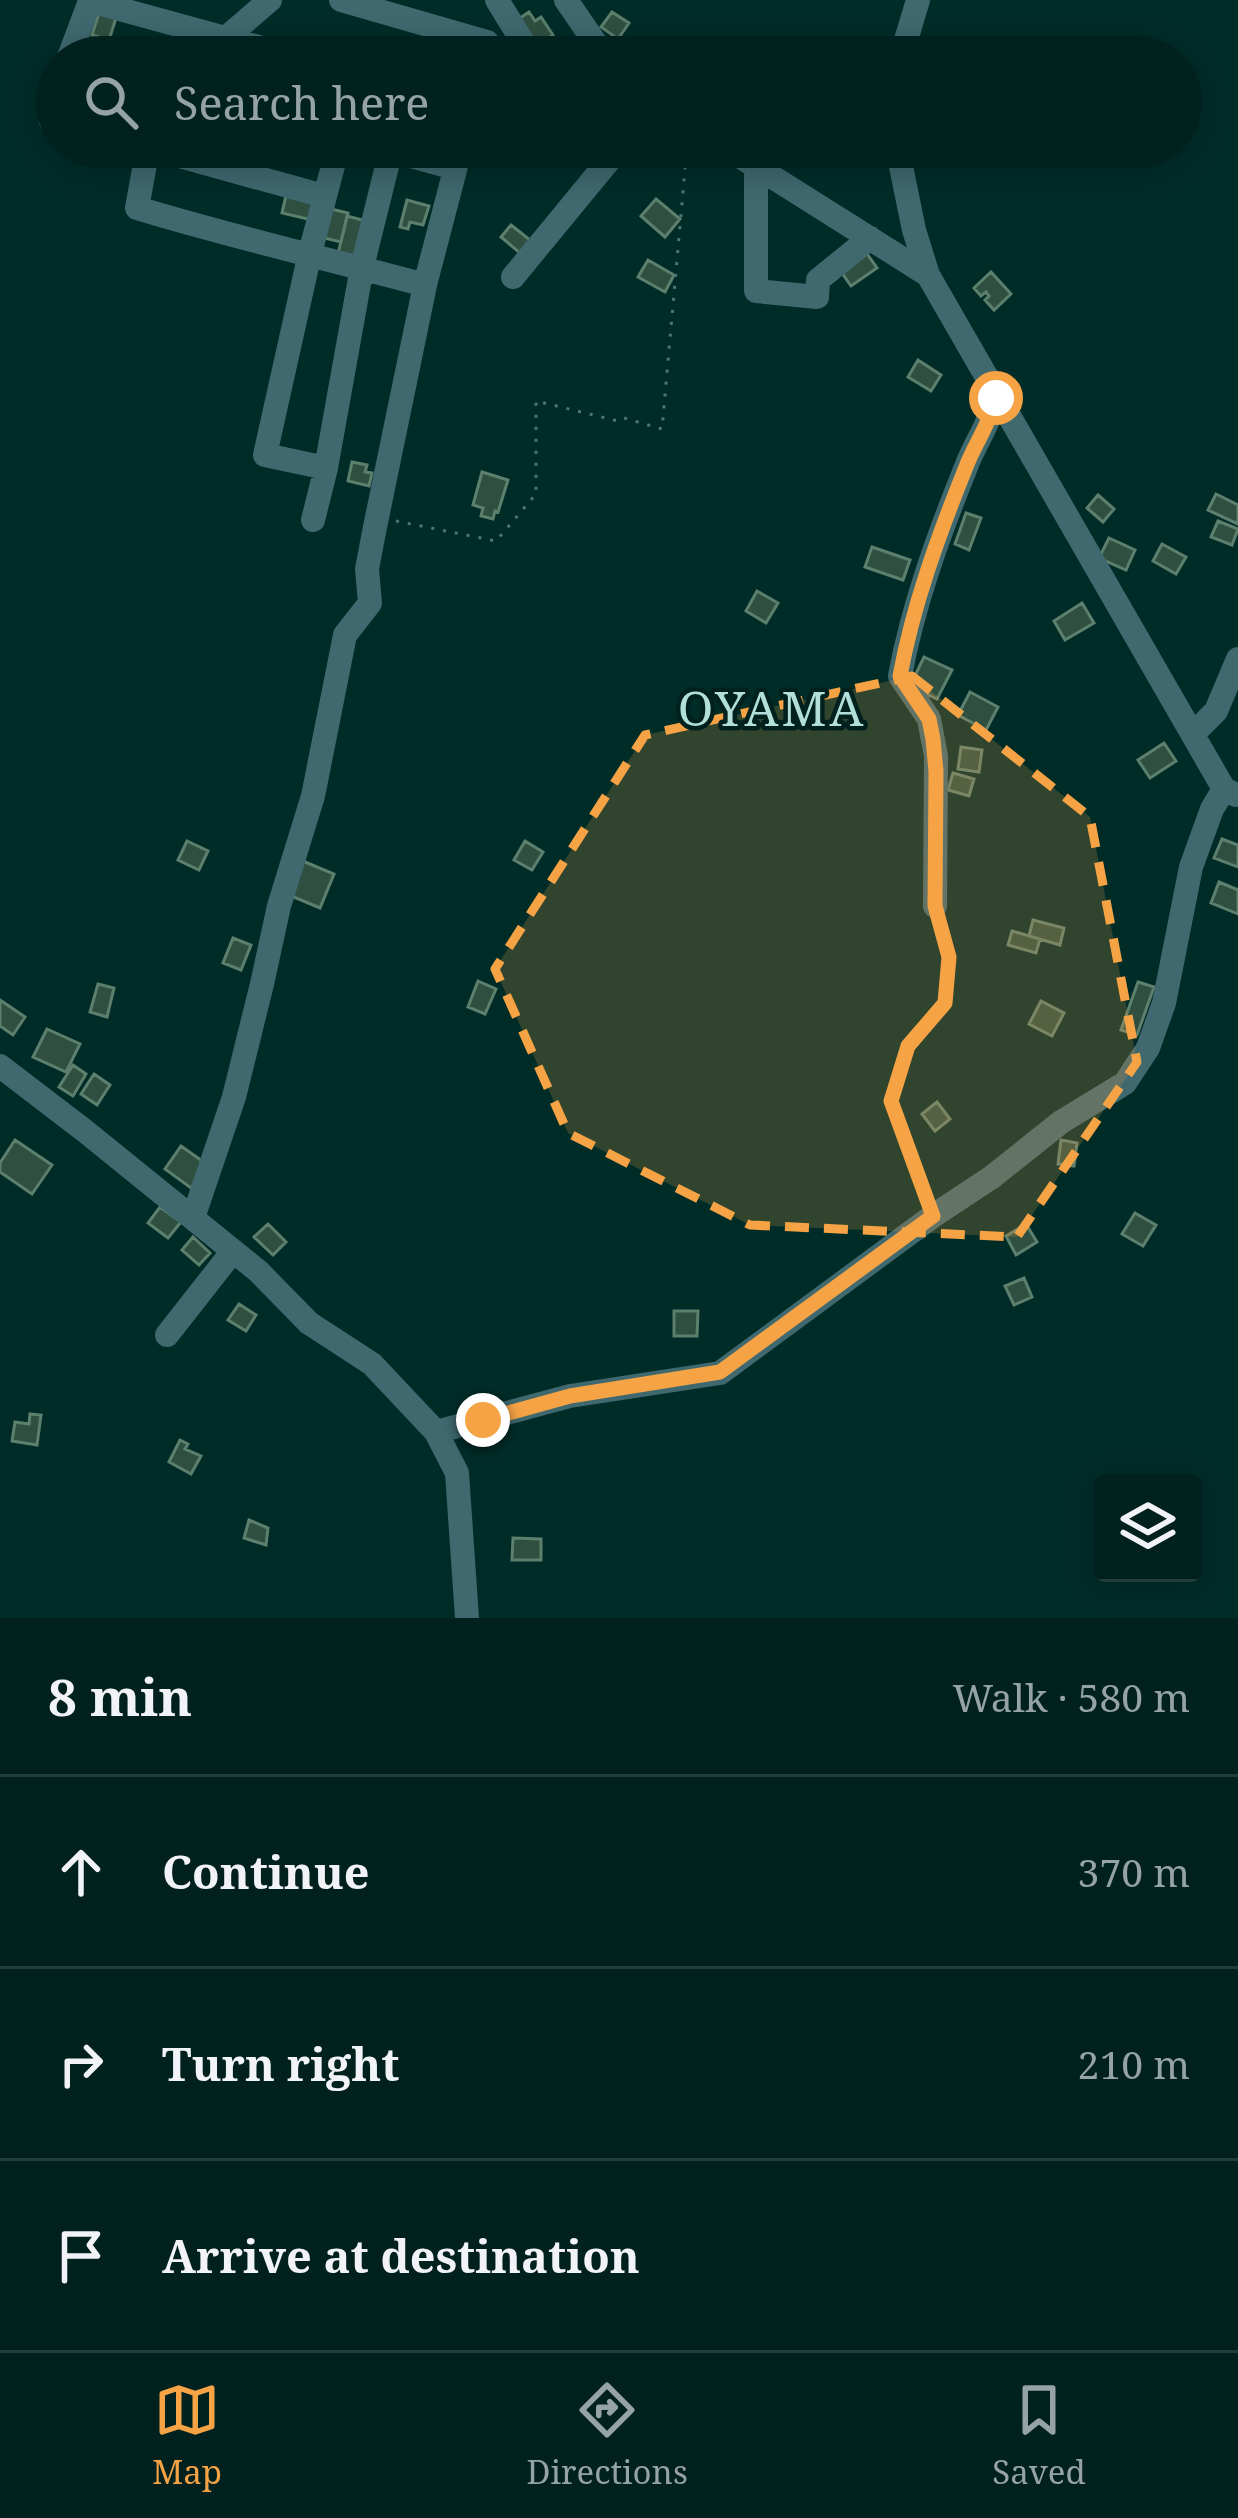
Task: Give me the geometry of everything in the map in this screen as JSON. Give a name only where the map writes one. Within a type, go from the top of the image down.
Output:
[{"type":"street","points":[[229,36],[270,0]]},
{"type":"street","points":[[566,0],[591,36]]},
{"type":"street","points":[[907,36],[918,0]]},
{"type":"street","points":[[77,36],[90,1],[220,36]]},
{"type":"street","points":[[345,1],[411,10],[459,36]]},
{"type":"street","points":[[489,36],[499,1]]},
{"type":"street","points":[[499,1],[520,36]]},
{"type":"street","points":[[144,168],[137,208],[425,285]]},
{"type":"street","points":[[223,168],[324,196]]},
{"type":"street","points":[[326,468],[266,455],[332,168]]},
{"type":"street","points":[[313,520],[381,168]]},
{"type":"street","points":[[193,1218],[234,1097],[279,906],[313,796],[345,634],[370,603],[367,569],[377,518],[425,285],[456,168]]},
{"type":"street","points":[[513,277],[603,168]]},
{"type":"street","points":[[756,168],[756,291],[817,297],[818,280],[871,238]]},
{"type":"street","points":[[756,168],[928,275]]},
{"type":"street","points":[[436,1432],[570,1396],[720,1372],[1061,1122],[1125,1083],[1148,1048],[1164,1003],[1191,867],[1212,809],[1231,792],[1192,734],[928,275],[901,168]]},
{"type":"street","points":[[935,906],[936,756],[929,719],[900,676],[907,638],[945,521],[996,398]]},
{"type":"street","points":[[1192,734],[1216,711],[1238,659]]},
{"type":"street","points":[[0,1066],[258,1271],[309,1323],[372,1364],[436,1432],[458,1473],[466,1618]]},
{"type":"street","points":[[167,1335],[233,1251]]},
{"type":"path","points":[[377,518],[496,541],[536,494],[536,401],[662,429],[685,168]]},
{"type":"path","points":[[933,1216],[891,1101],[908,1046],[945,1003],[949,957],[935,906]]},
{"type":"highlighted area","points":[[912,676],[1090,817],[1137,1062],[1017,1237],[750,1225],[568,1133],[495,969],[645,735]]},
{"type":"building","points":[[529,12],[535,21],[541,17],[553,35],[528,36],[517,20]]},
{"type":"building","points":[[612,12],[629,23],[620,36],[601,27]]},
{"type":"building","points":[[99,13],[116,18],[110,36],[92,35]]},
{"type":"building","points":[[287,191],[320,203],[316,221],[282,213]]},
{"type":"building","points":[[656,199],[680,219],[665,237],[641,216]]},
{"type":"building","points":[[407,200],[429,206],[423,225],[410,222],[408,229],[400,227]]},
{"type":"building","points":[[327,208],[348,213],[341,242],[320,237]]},
{"type":"building","points":[[347,216],[370,222],[360,259],[338,254]]},
{"type":"building","points":[[511,225],[530,240],[520,253],[501,237]]},
{"type":"building","points":[[865,251],[877,268],[851,286],[840,270]]},
{"type":"building","points":[[648,260],[674,275],[665,292],[638,277]]},
{"type":"building","points":[[991,272],[1011,294],[994,310],[985,300],[986,292],[981,296],[974,288]]},
{"type":"building","points":[[918,360],[941,375],[931,391],[908,377]]},
{"type":"building","points":[[352,462],[367,465],[365,472],[372,473],[369,486],[348,481]]},
{"type":"building","points":[[482,472],[508,480],[493,519],[481,516],[483,508],[473,505]]},
{"type":"building","points":[[1216,494],[1238,505],[1238,524],[1208,510]]},
{"type":"building","points":[[1098,495],[1114,509],[1103,522],[1087,508]]},
{"type":"building","points":[[966,513],[981,518],[969,550],[955,544]]},
{"type":"building","points":[[1218,521],[1238,529],[1232,545],[1211,537]]},
{"type":"building","points":[[1109,538],[1135,550],[1126,570],[1099,558]]},
{"type":"building","points":[[1162,544],[1186,557],[1176,574],[1153,561]]},
{"type":"building","points":[[872,547],[910,560],[903,580],[865,567]]},
{"type":"building","points":[[757,591],[778,603],[766,623],[746,611]]},
{"type":"building","points":[[1082,603],[1094,623],[1065,640],[1054,621]]},
{"type":"building","points":[[924,657],[952,670],[937,699],[910,686]]},
{"type":"building","points":[[970,692],[998,707],[986,730],[958,715]]},
{"type":"building","points":[[1164,743],[1176,761],[1150,778],[1138,760]]},
{"type":"building","points":[[961,747],[982,750],[979,772],[958,769]]},
{"type":"building","points":[[953,773],[974,779],[969,796],[948,790]]},
{"type":"building","points":[[1222,839],[1238,845],[1238,867],[1214,858]]},
{"type":"building","points":[[187,841],[208,851],[199,870],[178,860]]},
{"type":"building","points":[[525,841],[543,852],[532,870],[514,860]]},
{"type":"building","points":[[298,859],[334,874],[320,908],[284,893]]},
{"type":"building","points":[[1219,882],[1238,890],[1238,914],[1211,903]]},
{"type":"building","points":[[1033,920],[1064,928],[1060,945],[1029,936]]},
{"type":"building","points":[[1012,931],[1040,939],[1036,953],[1008,945]]},
{"type":"building","points":[[233,938],[251,945],[241,970],[223,963]]},
{"type":"building","points":[[478,981],[496,989],[485,1014],[468,1007]]},
{"type":"building","points":[[1138,982],[1154,987],[1137,1035],[1121,1030]]},
{"type":"building","points":[[98,984],[114,988],[107,1017],[90,1012]]},
{"type":"building","points":[[0,1000],[25,1017],[13,1035],[0,1026]]},
{"type":"building","points":[[1041,1001],[1064,1013],[1052,1036],[1029,1024]]},
{"type":"building","points":[[47,1029],[80,1044],[66,1072],[33,1057]]},
{"type":"building","points":[[73,1065],[86,1074],[73,1096],[59,1087]]},
{"type":"building","points":[[94,1074],[110,1085],[97,1105],[81,1094]]},
{"type":"building","points":[[937,1102],[950,1119],[935,1131],[922,1114]]},
{"type":"building","points":[[15,1140],[52,1165],[32,1194],[0,1172],[0,1163]]},
{"type":"building","points":[[1061,1140],[1077,1143],[1074,1166],[1058,1164]]},
{"type":"building","points":[[181,1146],[208,1165],[191,1188],[165,1169]]},
{"type":"building","points":[[160,1207],[181,1222],[168,1238],[148,1223]]},
{"type":"building","points":[[1135,1213],[1156,1225],[1143,1246],[1122,1234]]},
{"type":"building","points":[[268,1224],[286,1242],[273,1255],[254,1237]]},
{"type":"building","points":[[1026,1224],[1037,1242],[1016,1255],[1006,1236]]},
{"type":"building","points":[[193,1237],[210,1253],[199,1265],[182,1250]]},
{"type":"building","points":[[1024,1278],[1032,1297],[1014,1305],[1005,1286]]},
{"type":"building","points":[[239,1304],[256,1315],[246,1331],[228,1320]]},
{"type":"building","points":[[674,1311],[698,1311],[697,1336],[674,1336]]},
{"type":"building","points":[[30,1414],[41,1415],[37,1445],[12,1441],[15,1422],[29,1424]]},
{"type":"building","points":[[180,1440],[188,1444],[185,1449],[201,1456],[191,1474],[169,1462]]},
{"type":"building","points":[[249,1520],[268,1528],[266,1545],[244,1538]]},
{"type":"building","points":[[513,1538],[541,1539],[541,1560],[512,1560]]},
{"type":"district","name":"OYAMA","points":[[772,709]]},
{"type":"route","points":[[483,1420],[570,1396],[720,1372],[933,1216],[891,1101],[908,1046],[945,1003],[949,957],[935,906],[936,756],[929,719],[900,676],[907,638],[945,521],[996,398]]}]
